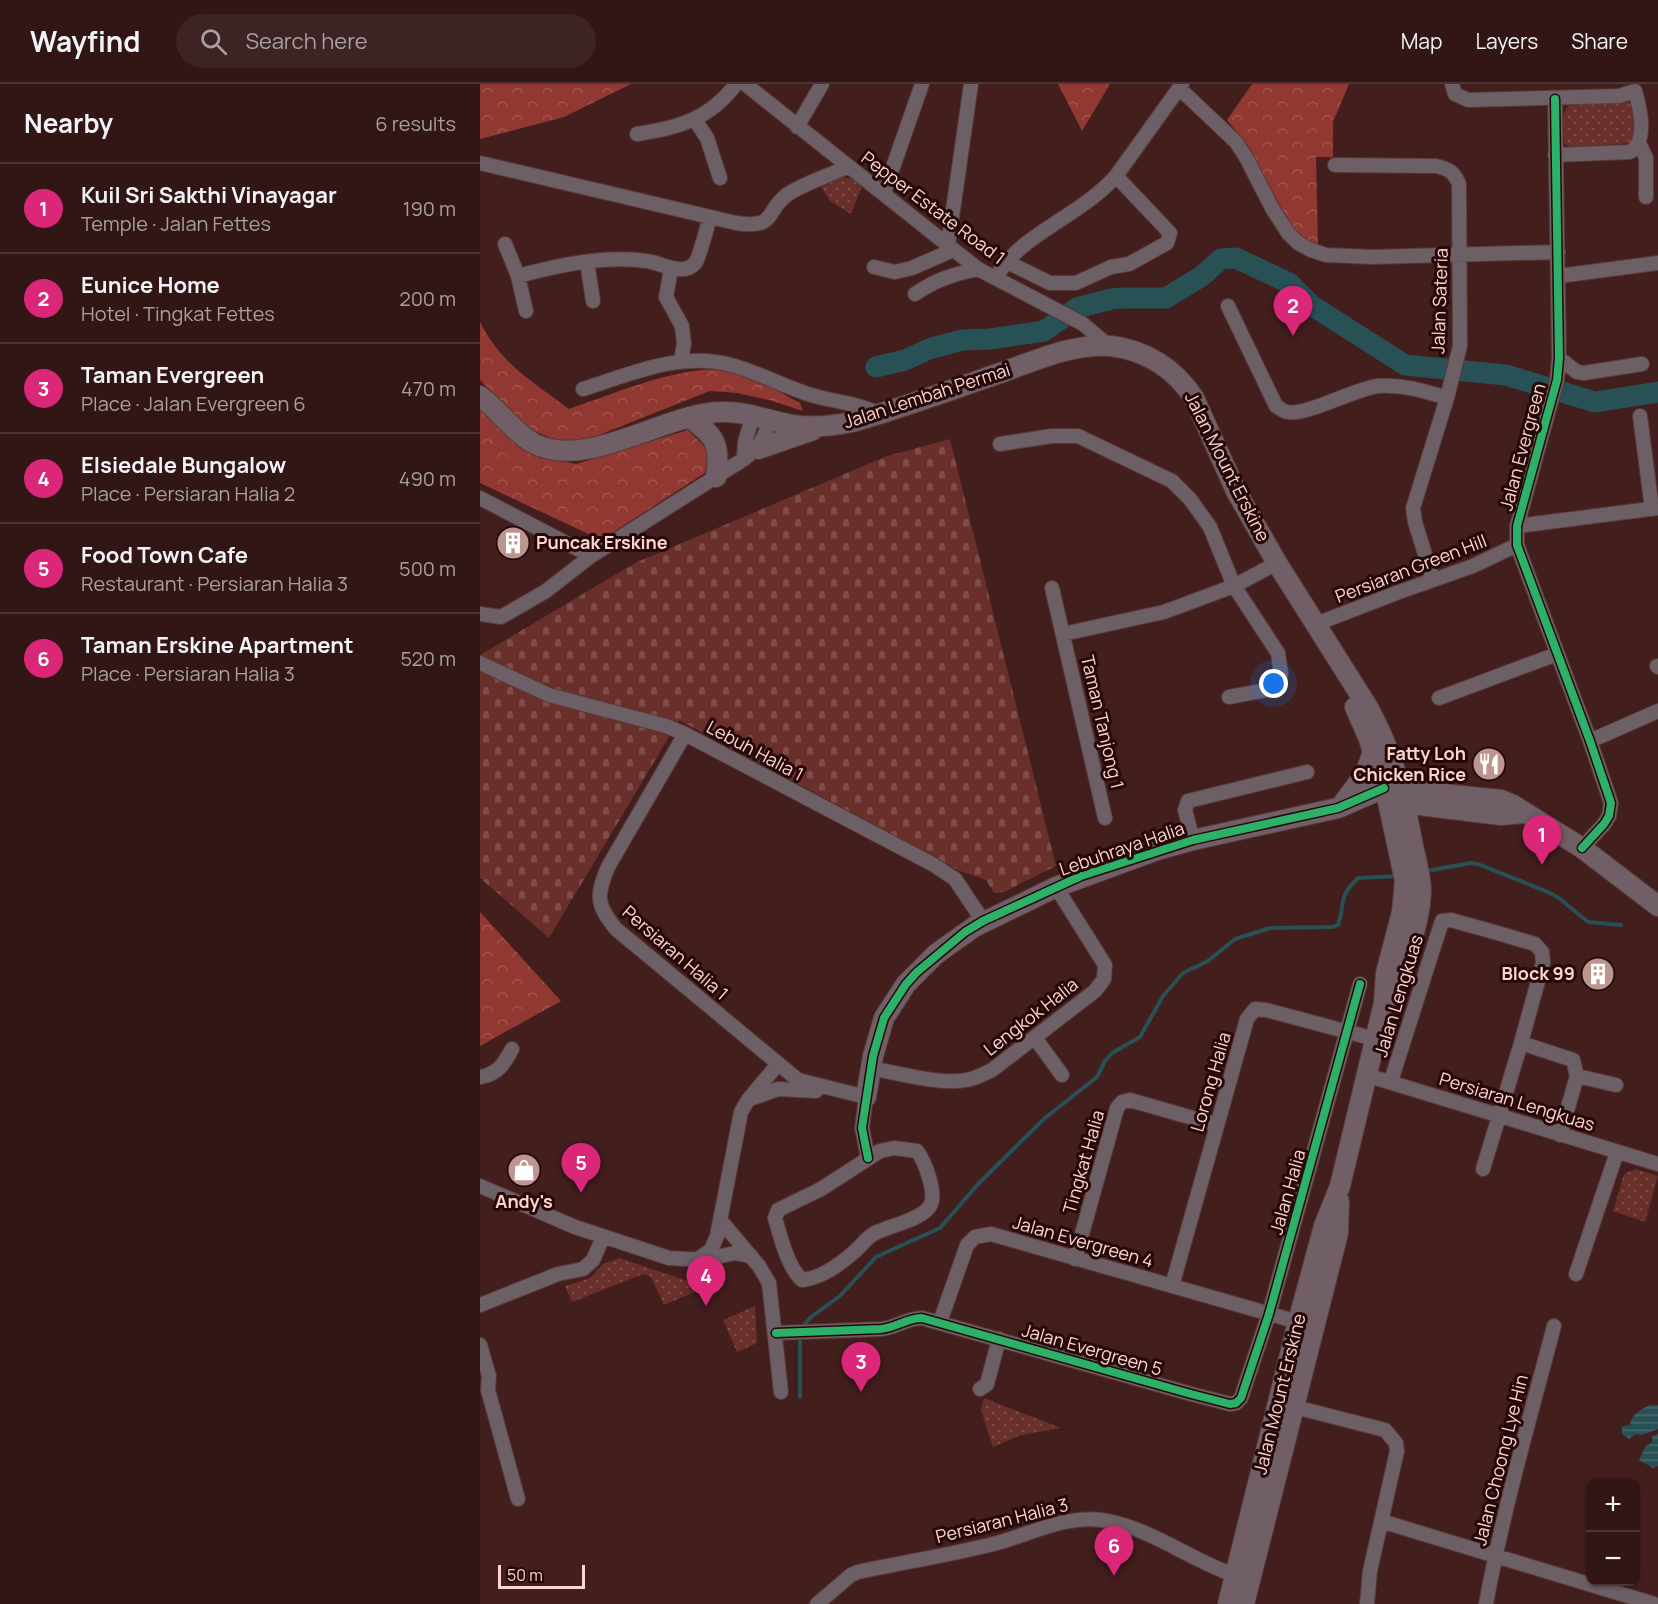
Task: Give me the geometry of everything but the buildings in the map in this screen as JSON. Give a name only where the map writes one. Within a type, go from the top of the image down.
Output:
[{"type":"main road","name":"Jalan Lembah Permai","points":[[480,396],[520,434],[536,444],[553,449],[574,451],[591,448],[689,417],[720,412],[824,427],[852,422],[1071,350],[1089,346],[1109,346]]},
{"type":"main road","name":"Jalan Mount Erskine","points":[[1109,346],[1149,357],[1172,371],[1186,386],[1204,419],[1236,491],[1277,563],[1379,727],[1411,873],[1420,900],[1399,978],[1384,1003],[1340,1186],[1324,1226],[1298,1322],[1274,1490],[1245,1604]]},
{"type":"main road","points":[[689,417],[714,437],[719,461],[716,477]]},
{"type":"main road","points":[[751,454],[824,427]]},
{"type":"main road","name":"Jalan Mount Erskine","points":[[1333,655],[1395,795]]},
{"type":"main road","points":[[1340,807],[1365,774],[1374,752]]},
{"type":"main road","name":"Lebuhraya Halia","points":[[866,1097],[884,1018],[906,984],[936,954],[983,921],[1056,887],[1114,865],[1193,840],[1340,807],[1361,809],[1395,795],[1502,800],[1546,824],[1582,848],[1658,906]]},
{"type":"main road","name":"Jalan Mount Erskine","points":[[1228,1604],[1234,1575],[1286,1405],[1302,1373],[1338,1233],[1340,1186]]},
{"type":"main road","points":[[1302,1373],[1298,1363],[1304,1333],[1298,1322],[1303,1322],[1309,1317],[1318,1283],[1330,1264]]},
{"type":"main road","points":[[1238,1604],[1241,1582],[1234,1575],[1240,1573],[1244,1567],[1261,1507],[1274,1490]]},
{"type":"street","points":[[637,134],[661,131],[695,120],[718,104],[736,84]]},
{"type":"street","name":"Pepper Estate Road 1","points":[[745,84],[978,269],[1061,311],[1083,324],[1109,346]]},
{"type":"street","points":[[797,127],[822,84]]},
{"type":"street","points":[[884,193],[922,84]]},
{"type":"street","points":[[874,267],[895,272],[912,268],[950,247],[972,84]]},
{"type":"street","points":[[995,278],[1023,246],[1096,197],[1116,176],[1181,86],[1236,142],[1288,233],[1298,243],[1311,250],[1334,255],[1373,257],[1558,252]]},
{"type":"street","points":[[1454,89],[1468,100],[1619,96],[1636,88],[1639,104],[1639,143],[1646,158],[1646,196]]},
{"type":"street","name":"Jalan Evergreen","points":[[1556,99],[1559,358],[1557,380],[1517,526],[1517,545],[1611,803],[1604,824],[1582,848]]},
{"type":"street","points":[[695,120],[707,138],[720,178]]},
{"type":"street","points":[[1556,155],[1630,152],[1639,143]]},
{"type":"street","points":[[480,163],[710,218],[750,225],[761,223],[768,218],[780,201],[789,194],[847,167]]},
{"type":"street","name":"Jalan Sateria","points":[[1335,165],[1436,166],[1448,169],[1455,174],[1459,184],[1460,346],[1413,508],[1415,522],[1433,580]]},
{"type":"street","points":[[1007,262],[1050,284],[1076,283],[1112,267],[1129,264],[1167,243],[1170,233],[1116,176]]},
{"type":"street","points":[[518,276],[587,262],[620,259],[648,261],[671,269],[686,268],[696,262],[710,218]]},
{"type":"street","points":[[505,244],[518,276],[526,311]]},
{"type":"street","points":[[587,262],[592,302]]},
{"type":"street","points":[[1559,276],[1658,263]]},
{"type":"street","points":[[671,269],[666,297],[682,326],[684,343],[681,361]]},
{"type":"street","points":[[915,294],[930,283],[948,275],[978,269]]},
{"type":"street","points":[[1228,306],[1276,406],[1286,412],[1298,413],[1352,393],[1376,387],[1393,386],[1448,392]]},
{"type":"street","points":[[1559,358],[1571,369],[1584,373],[1642,363]]},
{"type":"street","points":[[583,389],[681,361],[725,363],[771,378],[805,393],[864,406],[880,414]]},
{"type":"street","points":[[1517,526],[1655,508],[1640,416]]},
{"type":"street","points":[[480,614],[501,617],[546,591],[591,556],[751,454],[764,438],[762,417]]},
{"type":"street","points":[[1000,444],[1052,436],[1078,436],[1172,481],[1190,499],[1210,527],[1234,586],[1278,653],[1281,674],[1272,688],[1229,697]]},
{"type":"street","points":[[480,498],[591,556]]},
{"type":"street","name":"Persiaran Green Hill","points":[[1316,624],[1473,566],[1517,545]]},
{"type":"street","name":"Taman Tanjong 1","points":[[1063,634],[1164,612],[1234,586],[1277,563]]},
{"type":"street","name":"Taman Tanjong 1","points":[[1052,588],[1105,818]]},
{"type":"street","points":[[1439,698],[1557,654]]},
{"type":"street","name":"Lebuh Halia 1","points":[[480,663],[549,695],[666,726],[685,734],[941,870],[955,879],[983,921]]},
{"type":"street","points":[[1590,741],[1658,711]]},
{"type":"street","name":"Persiaran Halia 1","points":[[685,734],[608,867],[599,898],[602,911],[616,929],[798,1080],[866,1097]]},
{"type":"street","points":[[1193,840],[1185,810],[1188,801],[1307,772]]},
{"type":"street","name":"Lengkok Halia","points":[[871,1068],[944,1081],[967,1080],[992,1070],[1095,991],[1101,985],[1106,973],[1102,959],[1056,887]]},
{"type":"street","name":"Jalan Lengkuas","points":[[1391,1082],[1442,921],[1451,920],[1534,944],[1542,952],[1542,963],[1521,1043]]},
{"type":"street","name":"Jalan Halia","points":[[1236,1403],[1241,1398],[1269,1314],[1360,984]]},
{"type":"street","name":"Lorong Halia","points":[[1172,1286],[1247,1019],[1255,1009],[1375,1039]]},
{"type":"street","points":[[1035,1038],[1062,1075]]},
{"type":"street","points":[[1483,1169],[1521,1043],[1573,1060],[1577,1076],[1560,1135]]},
{"type":"street","points":[[480,1077],[499,1069],[512,1049]]},
{"type":"street","points":[[690,1261],[706,1255],[711,1250],[721,1221],[739,1119],[748,1100],[778,1064]]},
{"type":"street","name":"Persiaran Lengkuas","points":[[1366,1075],[1658,1164]]},
{"type":"street","points":[[1577,1076],[1616,1085]]},
{"type":"street","points":[[748,1100],[778,1089],[806,1092],[830,1089]]},
{"type":"street","points":[[866,1097],[862,1128],[868,1158]]},
{"type":"street","name":"Tingkat Halia","points":[[1075,1259],[1116,1108],[1122,1102],[1130,1100],[1217,1125]]},
{"type":"street","points":[[894,1148],[917,1152],[922,1157],[929,1178],[932,1202],[928,1209],[911,1219],[873,1234],[854,1252],[826,1272],[802,1280],[795,1273],[779,1231],[775,1218],[778,1210],[821,1189],[868,1158],[880,1150],[894,1148]]},
{"type":"street","points":[[1576,1274],[1617,1152]]},
{"type":"street","points":[[480,1186],[558,1220],[669,1258],[690,1261],[735,1253],[751,1256]]},
{"type":"street","points":[[721,1221],[751,1256],[769,1283],[781,1392]]},
{"type":"street","name":"Jalan Evergreen 4","points":[[940,1322],[966,1245],[975,1237],[991,1234],[1298,1322]]},
{"type":"street","points":[[480,1305],[558,1274],[583,1269],[593,1260],[603,1237]]},
{"type":"street","name":"Jalan Evergreen 5","points":[[776,1333],[888,1329],[916,1318],[940,1322],[1191,1394],[1230,1404],[1236,1403]]},
{"type":"street","name":"Jalan Choong Lye Hin","points":[[1486,1604],[1494,1557],[1554,1326]]},
{"type":"street","points":[[980,1389],[987,1384],[999,1339]]},
{"type":"street","points":[[480,1345],[489,1376],[484,1391],[518,1499]]},
{"type":"street","points":[[1286,1405],[1385,1430],[1396,1443],[1397,1451],[1371,1571],[1367,1604]]},
{"type":"street","name":"Persiaran Halia 3","points":[[817,1604],[851,1575],[858,1572],[996,1543],[1063,1522],[1091,1519],[1129,1527],[1194,1559],[1234,1575]]},
{"type":"street","points":[[1381,1521],[1654,1604]]},
{"type":"green space","points":[[480,84],[631,84],[564,117],[480,139]]},
{"type":"green space","points":[[1058,84],[1110,84],[1082,131]]},
{"type":"green space","points":[[1252,84],[1349,84],[1333,122],[1333,157],[1316,157],[1318,245],[1301,237],[1287,219],[1249,147],[1227,120]]},
{"type":"green space","points":[[1622,100],[1630,104],[1633,113],[1634,131],[1630,143],[1577,148],[1564,144],[1563,115],[1568,106]]},
{"type":"green space","points":[[843,177],[852,179],[862,186],[851,214],[830,201],[821,187]]},
{"type":"green space","points":[[480,322],[508,361],[530,381],[569,409],[649,381],[712,369],[738,373],[756,380],[800,403],[803,411],[737,393],[710,391],[599,435],[566,444],[534,431],[509,410],[480,380]]},
{"type":"green space","points":[[480,410],[496,421],[532,455],[576,464],[688,430],[709,451],[705,473],[601,540],[480,483]]},
{"type":"green space","points":[[950,439],[1056,866],[1004,892],[994,893],[986,880],[960,871],[679,720],[549,938],[480,878],[480,655],[635,563],[887,456]]},
{"type":"green space","points":[[480,912],[561,1001],[480,1046]]},
{"type":"green space","points":[[1635,1169],[1658,1176],[1645,1222],[1613,1211],[1624,1174]]},
{"type":"green space","points":[[619,1258],[691,1282],[699,1278],[703,1286],[699,1290],[664,1305],[651,1277],[643,1274],[572,1302],[565,1286],[590,1278],[603,1264]]},
{"type":"green space","points":[[755,1306],[757,1343],[737,1352],[723,1320]]},
{"type":"green space","points":[[984,1398],[1061,1428],[1021,1435],[993,1447],[981,1410]]},
{"type":"water","points":[[1650,1405],[1658,1405],[1658,1429],[1642,1435],[1636,1434],[1629,1439],[1622,1434],[1622,1426],[1630,1425],[1640,1410]]},
{"type":"water","points":[[1658,1434],[1658,1466],[1653,1468],[1639,1460],[1645,1447],[1652,1442],[1652,1436]]},
{"type":"waterway","points":[[876,367],[905,360],[929,349],[962,340],[990,339],[1044,331],[1077,308],[1111,299],[1166,298],[1202,276],[1221,259],[1236,258],[1289,283],[1311,305],[1405,365],[1506,375],[1595,402],[1658,392]]},
{"type":"waterway","points":[[1426,871],[1471,863],[1478,864],[1548,892],[1588,922],[1621,925]]},
{"type":"waterway","points":[[804,1325],[811,1317],[840,1296],[876,1257],[940,1228],[979,1183],[1045,1118],[1097,1077],[1112,1053],[1140,1037],[1163,996],[1183,973],[1208,961],[1235,939],[1270,928],[1338,925],[1343,900],[1351,885],[1358,878],[1398,876]]},
{"type":"waterway","points":[[800,1340],[800,1397]]},
{"type":"cycle path","points":[[1555,99],[1559,358],[1557,380],[1517,526],[1517,545],[1611,803],[1609,816],[1604,824],[1582,848]]},
{"type":"cycle path","points":[[868,1158],[862,1128],[873,1056],[884,1018],[906,984],[917,972],[965,932],[983,921],[1081,876],[1193,840],[1338,808],[1384,788]]},
{"type":"cycle path","points":[[776,1333],[881,1329],[922,1318],[1191,1394],[1230,1404],[1236,1403],[1241,1398],[1269,1314],[1360,984]]},
{"type":"place","name":"Eunice Home","points":[[1293,336]]},
{"type":"place","name":"Puncak Erskine","points":[[513,543]]},
{"type":"place","name":"Fatty Loh Chicken Rice","points":[[1489,764]]},
{"type":"place","name":"Kuil Sri Sakthi Vinayagar","points":[[1542,865]]},
{"type":"place","name":"Block 99","points":[[1598,974]]},
{"type":"place","name":"Andy's","points":[[524,1170]]},
{"type":"place","name":"Food Town Cafe","points":[[581,1193]]},
{"type":"place","name":"Elsiedale Bungalow","points":[[706,1306]]},
{"type":"place","name":"Taman Evergreen","points":[[861,1392]]},
{"type":"place","name":"Taman Erskine Apartment","points":[[1114,1576]]}]
